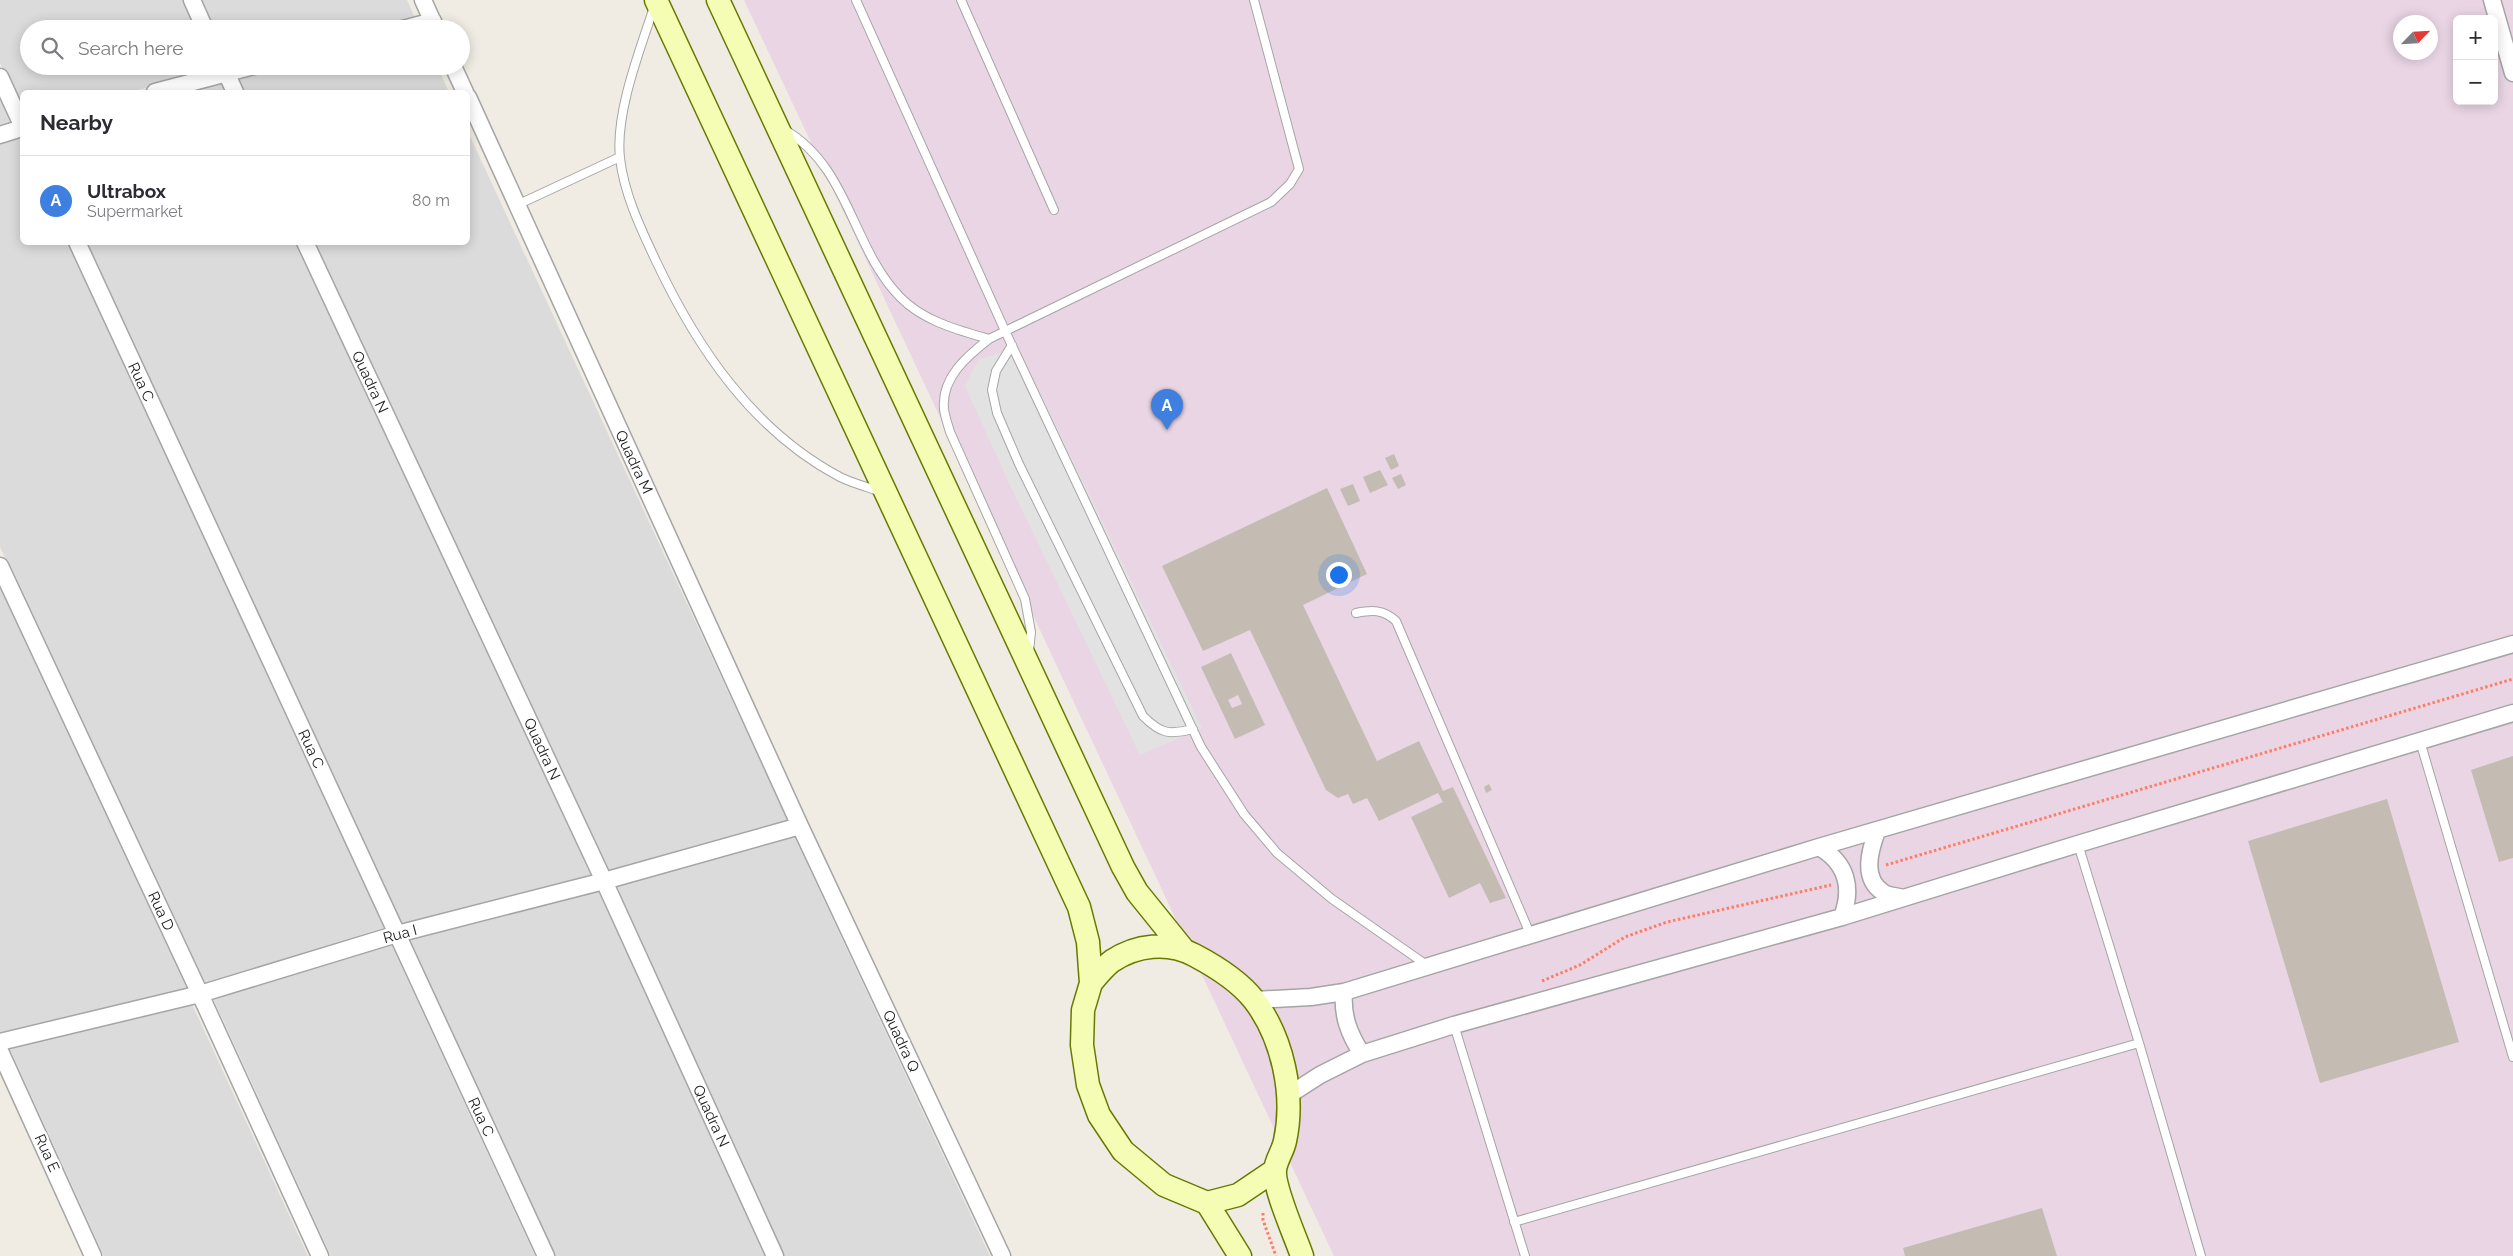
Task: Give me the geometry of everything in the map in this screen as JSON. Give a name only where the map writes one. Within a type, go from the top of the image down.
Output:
[{"type":"main road","points":[[656,0],[1079,907],[1088,942],[1091,983],[1082,1010],[1082,1045],[1088,1085],[1099,1115],[1123,1151],[1164,1186],[1207,1203],[1240,1256]]},
{"type":"main road","points":[[718,0],[1027,666],[1136,892],[1183,949]]},
{"type":"main road","points":[[1091,983],[1111,962],[1135,950],[1158,945],[1183,949],[1219,968],[1254,1000],[1269,1026],[1280,1054],[1289,1095],[1285,1141],[1274,1170],[1278,1189],[1302,1256]]},
{"type":"main road","points":[[1207,1203],[1238,1194],[1274,1170]]},
{"type":"street","points":[[192,0],[201,20]]},
{"type":"street","points":[[423,0],[433,20]]},
{"type":"street","points":[[2492,0],[2513,73]]},
{"type":"street","points":[[161,90],[208,75]]},
{"type":"street","points":[[226,75],[234,90]]},
{"type":"street","points":[[457,75],[464,90]]},
{"type":"street","points":[[0,76],[20,121]]},
{"type":"street","name":"Quadra M","points":[[470,101],[800,826]]},
{"type":"street","points":[[0,135],[20,127]]},
{"type":"street","name":"Rua C","points":[[78,245],[546,1256]]},
{"type":"street","name":"Quadra N","points":[[306,245],[604,881],[775,1256]]},
{"type":"street","name":"Rua D","points":[[0,566],[320,1256]]},
{"type":"street","points":[[1254,1000],[1311,997],[1344,992],[1819,847],[2513,644]]},
{"type":"street","points":[[1289,1095],[1320,1075],[1362,1054],[1454,1026],[1842,917],[2513,713]]},
{"type":"street","name":"Rua I","points":[[0,1042],[200,994],[397,934],[604,881],[800,826]]},
{"type":"street","name":"Quadra Q","points":[[800,826],[1002,1256]]},
{"type":"street","points":[[1877,831],[1871,847],[1869,870],[1874,882],[1884,893],[1903,898]]},
{"type":"street","points":[[1819,847],[1833,855],[1846,882],[1847,900],[1842,917]]},
{"type":"street","points":[[1344,992],[1342,1006],[1346,1025],[1362,1054]]},
{"type":"street","name":"Rua E","points":[[0,1051],[93,1256]]},
{"type":"lane","points":[[656,0],[634,69],[624,110],[620,157],[629,198],[672,294],[695,337],[735,392],[768,424],[802,452],[841,477],[886,494]]},
{"type":"lane","points":[[856,0],[1006,333],[1201,747],[1244,814],[1277,853],[1332,899],[1430,967]]},
{"type":"lane","points":[[961,0],[1054,210]]},
{"type":"lane","points":[[1027,666],[1031,632],[1025,599],[950,432],[944,409],[946,389],[956,370],[968,355],[989,340],[1270,202],[1290,184],[1299,169],[1254,0]]},
{"type":"lane","points":[[775,124],[811,148],[826,166],[882,275],[900,298],[945,326],[989,340]]},
{"type":"lane","points":[[517,205],[620,157]]},
{"type":"lane","points":[[1012,345],[996,371],[992,390],[998,413],[1019,464],[1143,716],[1154,727],[1165,733],[1193,729]]},
{"type":"lane","points":[[1356,613],[1373,610],[1387,613],[1396,621],[1531,936]]},
{"type":"lane","points":[[2420,741],[2513,1056]]},
{"type":"lane","points":[[2078,844],[2139,1043],[2201,1256]]},
{"type":"lane","points":[[1454,1026],[1524,1256]]},
{"type":"lane","points":[[1514,1222],[2139,1043]]},
{"type":"path","points":[[1869,870],[2513,679]]},
{"type":"path","points":[[1537,983],[1580,965],[1625,937],[1667,922],[1846,882]]},
{"type":"shaded area","points":[[0,0],[185,0],[195,20],[20,20],[20,75],[194,75],[138,90],[20,90],[20,107],[0,63]]},
{"type":"shaded area","points":[[201,0],[407,0],[415,18],[407,20],[210,20]]},
{"type":"shaded area","points":[[744,0],[2513,0],[2513,1256],[1334,1256]]},
{"type":"shaded area","points":[[248,75],[441,75],[448,90],[242,90],[236,78]]},
{"type":"shaded area","points":[[223,80],[228,90],[186,90]]},
{"type":"shaded area","points":[[0,92],[14,122],[0,127]]},
{"type":"shaded area","points":[[470,136],[788,821],[609,872],[314,245],[470,245]]},
{"type":"shaded area","points":[[20,137],[20,245],[70,245],[386,927],[205,983],[0,547],[0,143]]},
{"type":"shaded area","points":[[86,245],[300,245],[594,875],[400,925]]},
{"type":"shaded area","points":[[1018,347],[1202,728],[1140,755],[1008,481],[965,386],[978,360]]},
{"type":"shaded area","points":[[0,580],[192,989],[0,1036]]},
{"type":"shaded area","points":[[794,836],[990,1256],[784,1256],[614,885]]},
{"type":"shaded area","points":[[598,890],[767,1256],[553,1256],[407,939]]},
{"type":"shaded area","points":[[391,944],[535,1256],[331,1256],[213,998]]},
{"type":"shaded area","points":[[192,1004],[308,1256],[104,1256],[10,1049]]},
{"type":"building","points":[[1394,454],[1399,466],[1391,470],[1385,458]]},
{"type":"building","points":[[1380,470],[1388,485],[1370,493],[1363,477]]},
{"type":"building","points":[[1401,474],[1406,485],[1398,489],[1392,478]]},
{"type":"building","points":[[1353,484],[1360,501],[1348,506],[1340,489]]},
{"type":"building","points":[[1327,488],[1367,574],[1303,605],[1377,761],[1419,741],[1443,791],[1453,787],[1506,898],[1490,903],[1480,883],[1449,898],[1411,817],[1443,802],[1438,793],[1379,821],[1367,798],[1353,804],[1348,794],[1338,798],[1326,790],[1250,630],[1203,651],[1162,566]]},
{"type":"building","points":[[1231,653],[1265,725],[1235,739],[1201,667]],"holes":[[[1238,695],[1242,704],[1232,708],[1228,700]]]},
{"type":"building","points":[[2513,756],[2513,858],[2499,862],[2471,770]]},
{"type":"building","points":[[1489,784],[1492,790],[1486,793],[1484,787]]},
{"type":"building","points":[[2387,799],[2459,1042],[2320,1083],[2248,841]]},
{"type":"building","points":[[2042,1208],[2057,1256],[1905,1256],[1903,1248]]},
{"type":"place","name":"Ultrabox","points":[[1167,430]]}]
